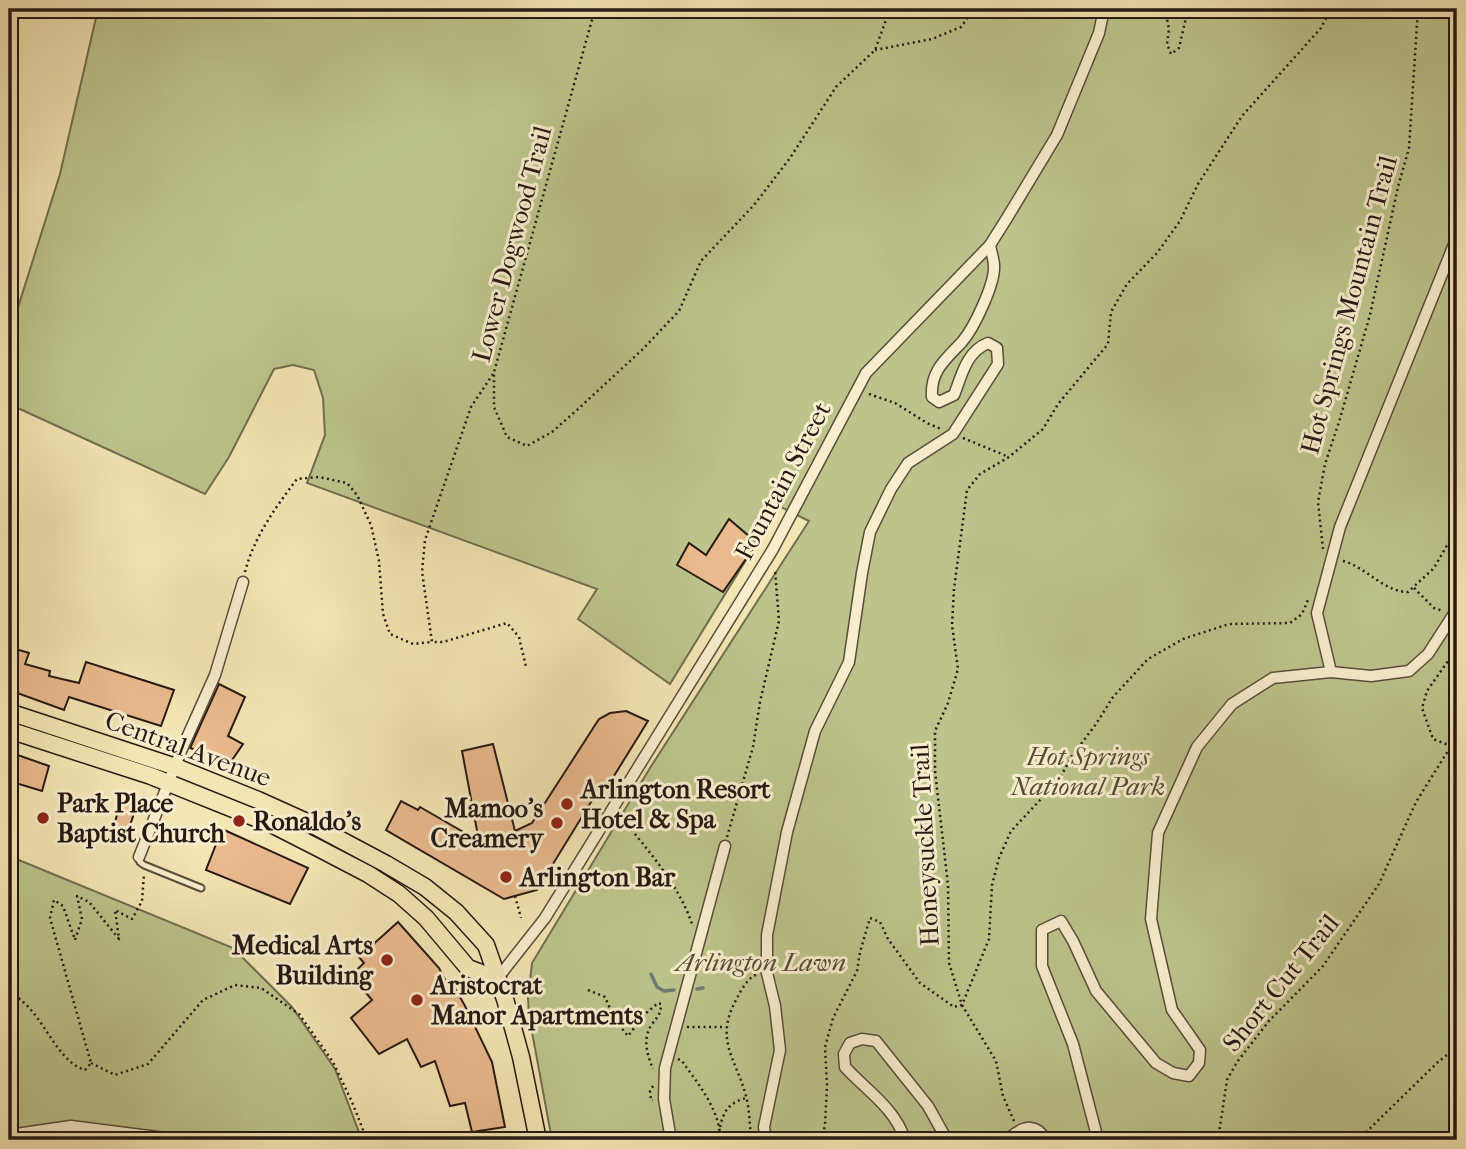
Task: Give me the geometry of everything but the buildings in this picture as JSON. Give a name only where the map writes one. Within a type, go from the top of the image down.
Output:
[{"type":"main road","name":"Central Avenue","points":[[9,712],[176,767],[258,800],[309,823],[386,864],[425,887],[456,912],[486,945],[521,1057],[538,1140]]},
{"type":"main road","name":"Central Avenue","points":[[9,730],[132,769],[273,825],[368,874],[399,894],[426,918],[468,968],[497,979]]},
{"type":"street","name":"Fountain Street","points":[[497,979],[545,918],[773,549],[866,373],[990,245],[1057,135],[1099,33],[1104,9]]},
{"type":"street","points":[[1331,672],[1317,613],[1340,527],[1457,237]]},
{"type":"street","points":[[766,1140],[764,1127],[780,1050],[775,1006],[767,973],[766,935],[788,832],[815,731],[849,662],[870,532],[891,489],[908,463],[953,434],[998,364],[997,348],[988,342],[977,347],[968,360],[954,395],[939,402],[932,397],[931,385],[940,363],[964,339],[986,298],[995,268],[990,245]]},
{"type":"street","points":[[141,861],[169,784],[215,675],[243,582]]},
{"type":"street","points":[[1098,1140],[1073,1044],[1042,966],[1042,930],[1062,921],[1096,991],[1156,1063],[1173,1073],[1189,1076],[1199,1063],[1200,1050],[1172,1010],[1151,919],[1158,833],[1197,747],[1232,704],[1273,678],[1331,672],[1371,676],[1409,671],[1428,654],[1456,612]]},
{"type":"street","points":[[671,1140],[663,1084],[668,1055],[725,846]]},
{"type":"street","points":[[905,1140],[890,1110],[845,1067],[844,1054],[850,1043],[862,1039],[876,1041],[929,1106],[947,1140]]},
{"type":"street","points":[[9,1135],[71,1126],[181,1140]]},
{"type":"street","points":[[1012,1140],[1012,1136],[1019,1130],[1028,1127],[1038,1129],[1046,1140]]},
{"type":"lane","points":[[141,861],[201,888]]},
{"type":"path","name":"Lower Dogwood Trail","points":[[595,9],[494,372],[494,407],[507,437],[527,446],[552,432],[643,349],[679,311],[701,261],[761,196],[790,158],[836,87],[875,50],[890,9]]},
{"type":"path","points":[[875,50],[932,39],[961,27],[974,9]]},
{"type":"path","points":[[1165,9],[1169,29],[1167,44],[1171,54],[1179,48],[1188,9]]},
{"type":"path","name":"Honeysuckle Trail","points":[[1019,1130],[1003,1096],[996,1061],[962,1005],[948,963],[948,886],[935,771],[935,731],[948,703],[958,669],[952,625],[967,490],[980,474],[1009,457],[1043,429],[1058,404],[1108,344],[1111,312],[1127,284],[1157,253],[1180,221],[1198,184],[1242,116],[1313,37],[1331,9]]},
{"type":"path","name":"Hot Springs Mountain Trail","points":[[1329,568],[1321,544],[1318,502],[1325,464],[1370,315],[1409,148],[1418,9]]},
{"type":"path","points":[[432,642],[422,572],[425,540],[471,407],[494,372]]},
{"type":"path","points":[[856,390],[895,403],[927,423],[1009,457]]},
{"type":"path","points":[[243,582],[251,549],[276,507],[298,479],[319,477],[347,484],[357,495],[371,524],[379,561],[383,614],[390,634],[413,644],[443,642],[507,623],[519,637],[526,667]]},
{"type":"path","points":[[1329,568],[1343,561],[1357,565],[1398,592],[1408,592],[1434,568],[1457,528]]},
{"type":"path","points":[[725,846],[753,747],[760,702],[779,621],[773,549]]},
{"type":"path","points":[[1414,588],[1434,608],[1456,612]]},
{"type":"path","points":[[822,1140],[827,1084],[825,1047],[833,1018],[857,971],[870,918],[880,922],[888,939],[920,983],[954,1007],[962,1005],[989,939],[992,885],[999,858],[1011,831],[1058,781],[1113,697],[1148,659],[1183,639],[1229,624],[1290,623],[1302,614],[1311,593]]},
{"type":"path","points":[[1457,648],[1427,691],[1422,708],[1433,739],[1451,746],[1457,744]]},
{"type":"path","name":"Short Cut Trail","points":[[1218,1140],[1227,1080],[1237,1062],[1269,1021],[1324,966],[1379,884],[1416,802],[1451,746]]},
{"type":"path","points":[[614,809],[661,868],[688,911],[699,943]]},
{"type":"path","points":[[141,861],[142,901],[132,919],[115,910],[119,939],[89,902],[77,896],[82,919],[75,940],[62,906],[54,900],[50,918],[91,1063],[115,1075],[148,1063],[203,1000],[235,985],[261,988],[299,1014],[333,1062],[367,1140]]},
{"type":"path","points":[[515,896],[521,918]]},
{"type":"path","points":[[752,1140],[747,1098],[727,1049],[725,1027],[730,1009],[742,988],[754,975],[767,973]]},
{"type":"path","points":[[588,990],[605,996],[615,1020],[628,1036],[645,1014],[658,1003],[661,1004],[661,1014],[646,1041],[652,1067],[659,1084],[663,1084]]},
{"type":"path","points":[[9,993],[24,1002],[76,1067],[85,1070],[91,1063]]},
{"type":"path","points":[[676,1025],[725,1027]]},
{"type":"path","points":[[1358,1140],[1457,1047]]},
{"type":"path","points":[[668,1055],[682,1061],[702,1091],[720,1127]]},
{"type":"path","points":[[720,1140],[723,1114],[729,1105],[747,1098]]},
{"type":"path","points":[[1448,1140],[1457,1128]]},
{"type":"green space","name":"Hot Springs National Park","points":[[98,9],[1457,9],[1457,1140],[552,1140],[529,1016],[532,963],[650,768],[809,521],[779,506],[670,684],[578,619],[597,589],[307,483],[325,435],[323,398],[314,370],[293,365],[274,369],[229,457],[205,494],[9,404],[9,336],[60,174]]},
{"type":"green space","points":[[9,856],[233,948],[292,1007],[335,1069],[362,1140],[9,1140]]},
{"type":"waterway","points":[[651,974],[657,987],[664,991],[674,990]]},
{"type":"waterway","points":[[697,989],[703,988]]},
{"type":"place","name":"Arlington Resort Hotel & Spa","points":[[567,804]]},
{"type":"place","name":"Park Place Baptist Church","points":[[43,818]]},
{"type":"place","name":"Ronaldo's","points":[[239,821]]},
{"type":"place","name":"Mamoo's Creamery","points":[[557,823]]},
{"type":"place","name":"Arlington Bar","points":[[506,877]]},
{"type":"place","name":"Medical Arts Building","points":[[387,960]]},
{"type":"place","name":"Aristocrat Manor Apartments","points":[[417,1000]]},
{"type":"park label","name":"Arlington Lawn","points":[[761,962]]}]
